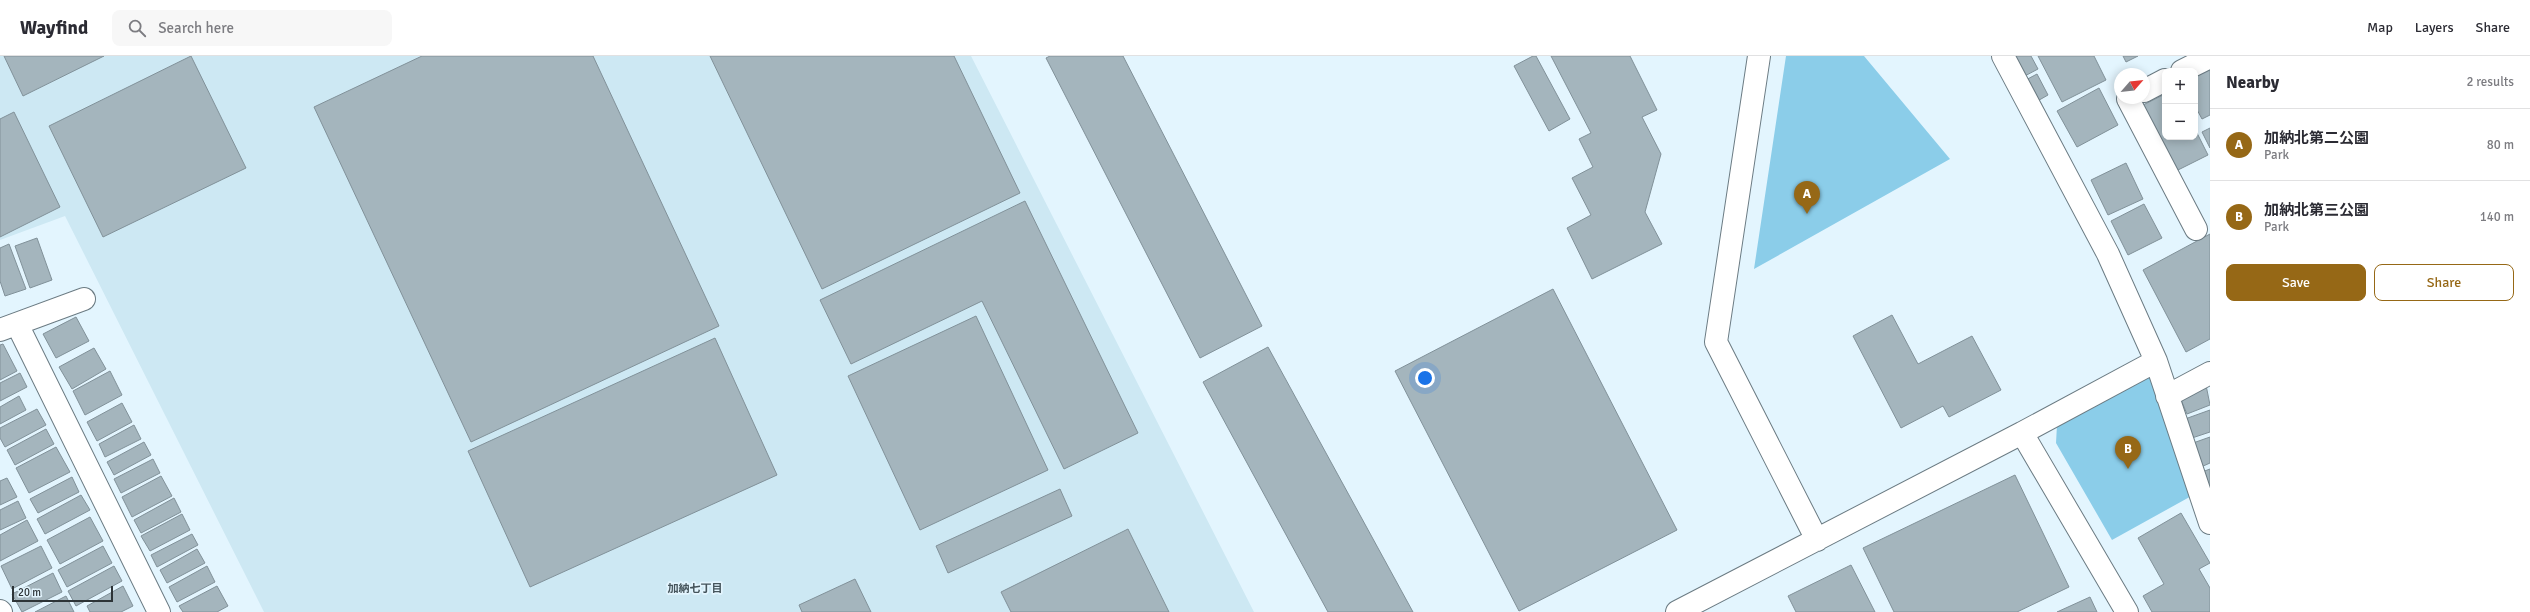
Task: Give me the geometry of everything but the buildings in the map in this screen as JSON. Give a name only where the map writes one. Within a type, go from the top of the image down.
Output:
[{"type":"street","points":[[1759,56],[1716,342],[1817,540]]},
{"type":"street","points":[[2003,56],[2108,254],[2156,361],[2166,396],[2210,523]]},
{"type":"street","points":[[2188,68],[2210,57]]},
{"type":"street","points":[[2150,88],[2162,82]]},
{"type":"street","points":[[2131,104],[2196,229]]},
{"type":"street","points":[[84,299],[8,327],[159,612]]},
{"type":"street","points":[[1677,612],[2022,433],[2156,361]]},
{"type":"street","points":[[2166,396],[2210,373]]},
{"type":"street","points":[[2022,433],[2127,612]]},
{"type":"shaded area","points":[[0,56],[971,56],[1254,612],[264,612],[65,216],[0,240]]},
{"type":"shaded area","points":[[1786,56],[1864,56],[1950,159],[1754,269]]},
{"type":"shaded area","points":[[2151,376],[2195,494],[2112,540],[2056,443],[2057,425]]},
{"type":"place","name":"加納北第二公園","points":[[1807,214]]},
{"type":"place","name":"加納北第三公園","points":[[2128,469]]},
{"type":"district","name":"加納七丁目","points":[[695,588]]}]
